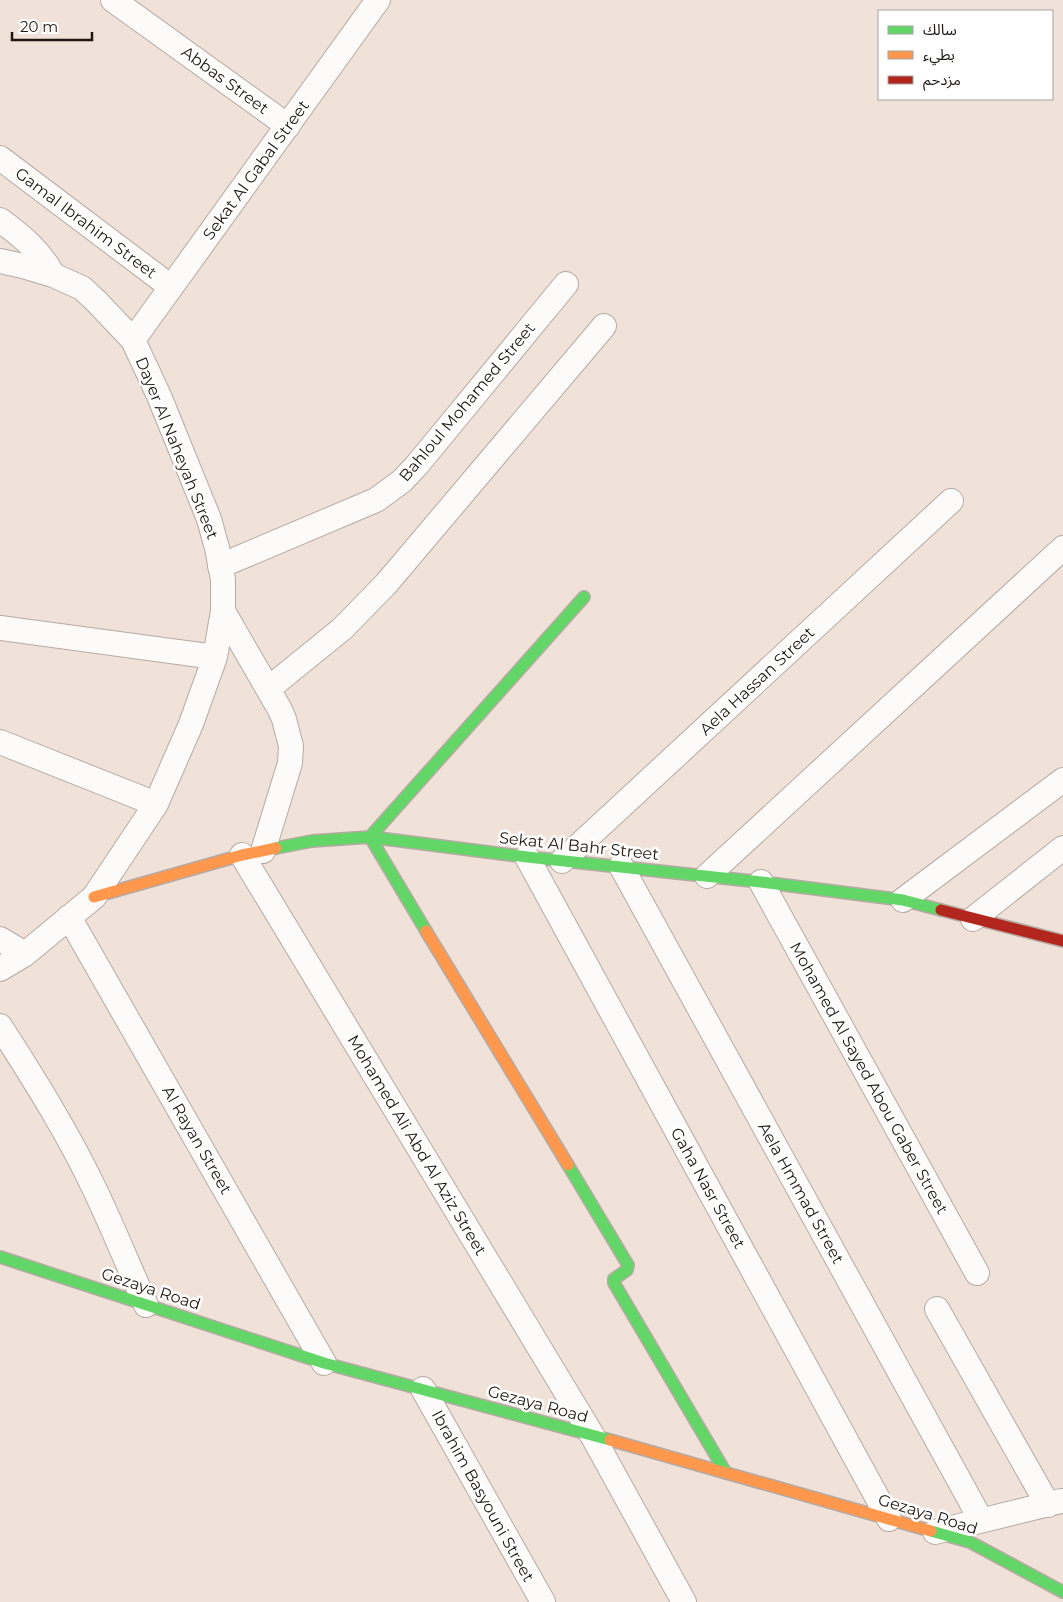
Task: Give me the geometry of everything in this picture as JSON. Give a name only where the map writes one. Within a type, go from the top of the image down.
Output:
[{"type":"street","name":"Abbas Street","points":[[113,0],[288,126]]},
{"type":"street","name":"Sekat Al Gabal Street","points":[[133,340],[378,0]]},
{"type":"street","name":"Gamal Ibrahim Street","points":[[0,158],[171,288]]},
{"type":"street","points":[[0,220],[26,239],[37,250],[53,275]]},
{"type":"street","name":"Dayer Al Naheyah Street","points":[[0,261],[53,275],[82,288],[133,340],[159,396],[209,518],[223,580],[223,610],[215,657],[191,724],[156,804],[94,897],[25,954],[0,969]]},
{"type":"street","name":"Bahloul Mohamed Street","points":[[220,566],[376,500],[402,481],[566,284]]},
{"type":"street","points":[[268,689],[342,628],[386,584],[604,326]]},
{"type":"street","name":"Aela Hassan Street","points":[[562,861],[951,501]]},
{"type":"street","points":[[707,876],[1063,548]]},
{"type":"street","points":[[584,597],[370,837],[628,1265],[627,1270],[614,1279],[614,1282],[726,1473]]},
{"type":"street","points":[[223,610],[284,719],[291,746],[290,763],[253,853]]},
{"type":"street","points":[[0,628],[215,657]]},
{"type":"street","points":[[0,742],[156,804]]},
{"type":"street","points":[[903,900],[1063,780]]},
{"type":"street","name":"Sekat Al Bahr Street","points":[[94,897],[253,853],[312,842],[370,837],[903,900],[1063,941]]},
{"type":"street","points":[[973,919],[1063,848]]},
{"type":"street","name":"Mohamed Ali Abd Al Aziz Street","points":[[253,853],[592,1435],[684,1602]]},
{"type":"street","name":"Gaha Nasr Street","points":[[527,857],[889,1519]]},
{"type":"street","name":"Aela Hmmad Street","points":[[621,866],[981,1520]]},
{"type":"street","name":"Mohamed Al Sayed Abou Gaber Street","points":[[761,882],[978,1273]]},
{"type":"street","name":"Al Rayan Street","points":[[70,917],[324,1363]]},
{"type":"street","points":[[0,939],[25,954]]},
{"type":"street","points":[[0,1026],[34,1079],[77,1154],[146,1305]]},
{"type":"street","name":"Gezaya Road","points":[[0,1257],[324,1363],[592,1435],[970,1542],[1063,1592]]},
{"type":"street","points":[[935,1532],[1055,1503],[937,1309]]},
{"type":"street","name":"Ibrahim Basyouni Street","points":[[423,1390],[543,1602]]},
{"type":"traffic: fast","points":[[426,931],[370,837],[584,597]]},
{"type":"traffic: fast","points":[[276,848],[312,841],[370,837],[903,900],[941,910]]},
{"type":"traffic: fast","points":[[568,1165],[628,1265],[627,1270],[614,1279],[614,1283],[726,1473]]},
{"type":"traffic: fast","points":[[0,1257],[324,1363],[610,1440]]},
{"type":"traffic: fast","points":[[931,1531],[970,1542],[1063,1592]]},
{"type":"traffic: slow","points":[[94,897],[242,855],[276,848]]},
{"type":"traffic: slow","points":[[426,931],[568,1165]]},
{"type":"traffic: slow","points":[[610,1440],[931,1531]]},
{"type":"traffic: jam","points":[[941,910],[1063,941]]}]
